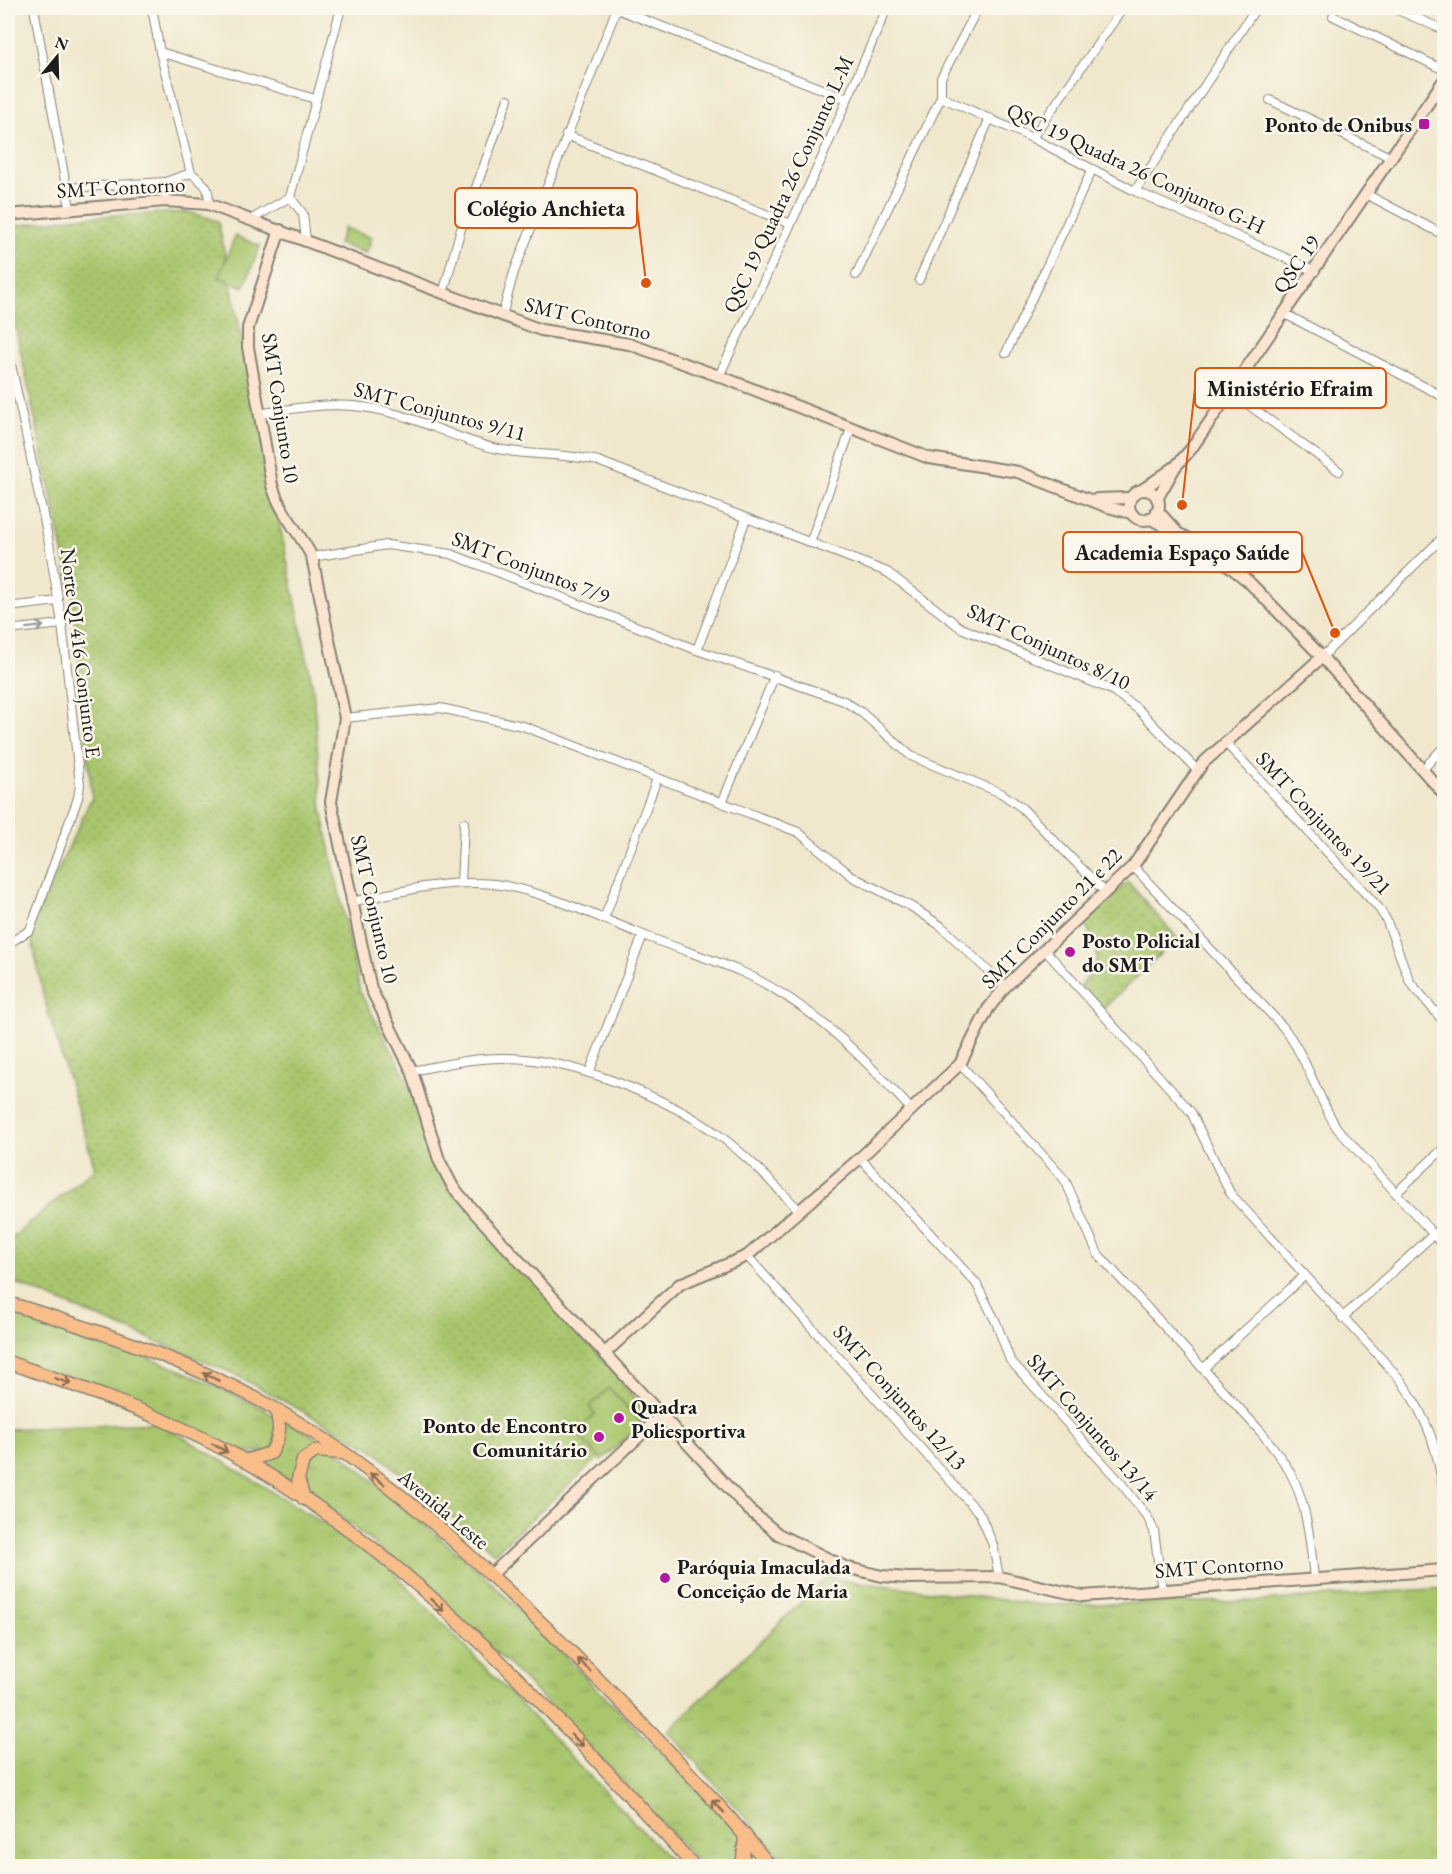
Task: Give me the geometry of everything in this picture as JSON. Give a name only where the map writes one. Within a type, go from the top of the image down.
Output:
[{"type":"main road","name":"Avenida Leste","points":[[8,1303],[137,1345],[190,1367],[276,1410],[344,1454],[421,1511],[492,1574],[621,1702],[745,1835],[770,1866]]},
{"type":"main road","points":[[8,1362],[157,1417],[245,1461],[304,1499],[393,1565],[468,1633],[551,1713],[694,1866]]},
{"type":"main road","points":[[245,1461],[271,1453],[279,1438],[280,1423],[276,1410]]},
{"type":"main road","points":[[304,1499],[298,1479],[303,1460],[316,1451],[344,1454]]},
{"type":"main road","points":[[740,1866],[745,1835]]},
{"type":"street","points":[[34,8],[70,208]]},
{"type":"street","points":[[152,8],[160,52],[191,173],[206,184],[210,194],[208,204]]},
{"type":"street","points":[[250,220],[290,197],[341,8]]},
{"type":"street","points":[[502,316],[514,272],[617,8],[847,99]]},
{"type":"street","name":"QSC 19 Quadra 26 Conjunto L-M","points":[[719,376],[791,224],[887,8]]},
{"type":"street","points":[[856,275],[941,97],[941,78],[978,8]]},
{"type":"street","points":[[1032,138],[1123,8]]},
{"type":"street","points":[[1135,191],[1256,8]]},
{"type":"street","points":[[1393,8],[1444,30]]},
{"type":"street","points":[[1333,16],[1444,70]]},
{"type":"street","points":[[160,52],[315,99]]},
{"type":"street","name":"QSC 19","points":[[1154,509],[1176,466],[1198,440],[1315,272],[1444,80]]},
{"type":"street","name":"QSC 19 Quadra 26 Conjunto G-H","points":[[941,97],[1032,138],[1135,191],[1315,272]]},
{"type":"street","points":[[443,294],[460,232],[508,99]]},
{"type":"street","points":[[1270,100],[1392,158]]},
{"type":"street","points":[[919,280],[990,118]]},
{"type":"street","points":[[566,135],[791,224]]},
{"type":"street","points":[[1006,353],[1092,170]]},
{"type":"street","points":[[67,188],[165,182],[191,173]]},
{"type":"street","points":[[165,182],[165,201]]},
{"type":"street","points":[[1368,195],[1444,235]]},
{"type":"street","points":[[290,197],[303,214],[306,240]]},
{"type":"street","name":"SMT Contorno","points":[[8,215],[165,201],[208,204],[502,316],[553,333],[629,344],[719,376],[929,458],[1018,472],[1131,513]]},
{"type":"street","name":"SMT Conjunto 10","points":[[280,230],[258,295],[247,338],[259,414],[277,501],[303,538],[312,557],[345,718],[331,802],[371,989],[412,1071],[439,1160],[453,1187],[748,1509],[778,1534],[845,1568],[882,1576],[999,1577]]},
{"type":"street","points":[[1285,314],[1444,397]]},
{"type":"street","name":"Norte QI 416 Conjunto E","points":[[8,350],[49,543],[62,624],[80,785],[78,798],[30,930],[8,944]]},
{"type":"street","points":[[1231,392],[1339,471]]},
{"type":"street","name":"SMT Conjuntos 9/11","points":[[259,414],[310,405],[355,405],[402,415],[495,449],[516,453],[577,456],[598,461],[810,543]]},
{"type":"street","points":[[810,543],[851,429]]},
{"type":"street","name":"QSC 19","points":[[1142,490],[1176,466]]},
{"type":"street","points":[[1154,509],[1138,518],[1131,513],[1130,498],[1142,490],[1151,492],[1154,509],[1176,532],[1209,549],[1233,567],[1322,657],[1444,794]]},
{"type":"street","name":"SMT Contorno","points":[[1085,497],[1130,498]]},
{"type":"street","points":[[697,650],[746,519]]},
{"type":"street","points":[[1322,657],[1444,536]]},
{"type":"street","name":"SMT Conjuntos 8/10","points":[[810,543],[893,575],[961,628],[1112,690],[1140,710],[1197,770]]},
{"type":"street","name":"SMT Conjuntos 7/9","points":[[312,557],[387,545],[451,554],[697,650],[775,675],[844,701],[861,712],[911,756],[1001,793],[1021,807],[1105,892]]},
{"type":"street","points":[[8,607],[58,601]]},
{"type":"street","points":[[8,630],[62,624]]},
{"type":"street","name":"SMT Conjunto 21 e 22","points":[[605,1353],[680,1284],[747,1256],[860,1158],[910,1108],[960,1064],[988,1009],[1005,987],[1133,866],[1197,770],[1225,742],[1322,657]]},
{"type":"street","points":[[722,803],[775,675]]},
{"type":"street","points":[[345,718],[440,708],[477,714],[523,726],[798,832],[853,877],[927,915],[1005,987]]},
{"type":"street","name":"SMT Conjuntos 19/21","points":[[1225,742],[1378,907],[1386,919],[1410,981],[1444,1022]]},
{"type":"street","points":[[1423,769],[1444,747]]},
{"type":"street","points":[[604,919],[657,779]]},
{"type":"street","points":[[461,883],[464,823]]},
{"type":"street","points":[[1133,866],[1284,1027],[1302,1052],[1327,1112],[1337,1128],[1444,1246]]},
{"type":"street","points":[[351,902],[409,889],[461,883],[495,884],[529,892],[604,919],[741,972],[777,990],[852,1047],[910,1108]]},
{"type":"street","points":[[589,1073],[643,935]]},
{"type":"street","points":[[1044,949],[1180,1098],[1202,1131],[1220,1177],[1230,1193],[1400,1379],[1416,1402],[1431,1431],[1441,1461],[1444,1498]]},
{"type":"street","points":[[412,1071],[454,1062],[504,1058],[536,1059],[589,1073],[650,1097],[719,1135],[753,1164],[800,1211]]},
{"type":"street","points":[[960,1064],[1065,1180],[1098,1254],[1261,1432],[1292,1475],[1310,1541],[1314,1579]]},
{"type":"street","points":[[1396,1193],[1444,1148]]},
{"type":"street","name":"SMT Conjuntos 13/14","points":[[860,1158],[976,1283],[1010,1360],[1121,1483],[1148,1518],[1154,1531],[1162,1590]]},
{"type":"street","points":[[1342,1318],[1434,1234]]},
{"type":"street","name":"SMT Conjuntos 12/13","points":[[747,1256],[980,1514],[993,1545],[999,1577]]},
{"type":"street","points":[[1203,1369],[1304,1276]]},
{"type":"street","points":[[492,1574],[663,1414]]},
{"type":"street","name":"SMT Contorno","points":[[999,1577],[1083,1596],[1444,1570]]},
{"type":"green space","points":[[189,212],[218,221],[313,688],[322,811],[360,992],[405,1075],[433,1160],[648,1413],[494,1553],[371,1448],[230,1372],[8,1280],[8,1241],[95,1168],[44,998],[30,930],[92,797],[72,593],[11,306],[8,227],[80,217]]},
{"type":"green space","points":[[344,228],[372,238],[366,253],[338,244]]},
{"type":"green space","points":[[235,236],[260,246],[244,287],[219,277]]},
{"type":"green space","points":[[1128,882],[1177,938],[1102,1010],[1081,986],[1093,970],[1097,957],[1093,938],[1082,921]]},
{"type":"green space","points":[[8,1303],[183,1371],[266,1410],[283,1423],[271,1451],[257,1452],[230,1447],[144,1410],[8,1361]]},
{"type":"green space","points":[[609,1388],[642,1423],[602,1460],[576,1432],[595,1414],[589,1407]]},
{"type":"green space","points":[[281,1416],[342,1454],[486,1577],[745,1838],[740,1866],[702,1866],[564,1720],[468,1626],[418,1581],[313,1497],[235,1450],[255,1455],[272,1452]]},
{"type":"green space","points":[[160,1423],[379,1557],[676,1866],[8,1866],[8,1429]]},
{"type":"green space","points":[[826,1578],[1043,1605],[1262,1601],[1444,1588],[1444,1866],[789,1866],[668,1731]]},
{"type":"place","name":"Ponto de Onibus","points":[[1424,124]]},
{"type":"place","name":"Colégio Anchieta","points":[[646,283]]},
{"type":"place","name":"Ministério Efraim","points":[[1182,505]]},
{"type":"place","name":"Academia Espaço Saúde","points":[[1335,633]]},
{"type":"place","name":"Posto Policial do SMT","points":[[1070,952]]},
{"type":"place","name":"Quadra Poliesportiva","points":[[619,1418]]},
{"type":"place","name":"Ponto de Encontro Comunitário","points":[[599,1437]]},
{"type":"place","name":"Paróquia Imaculada Conceição de Maria","points":[[665,1578]]}]
